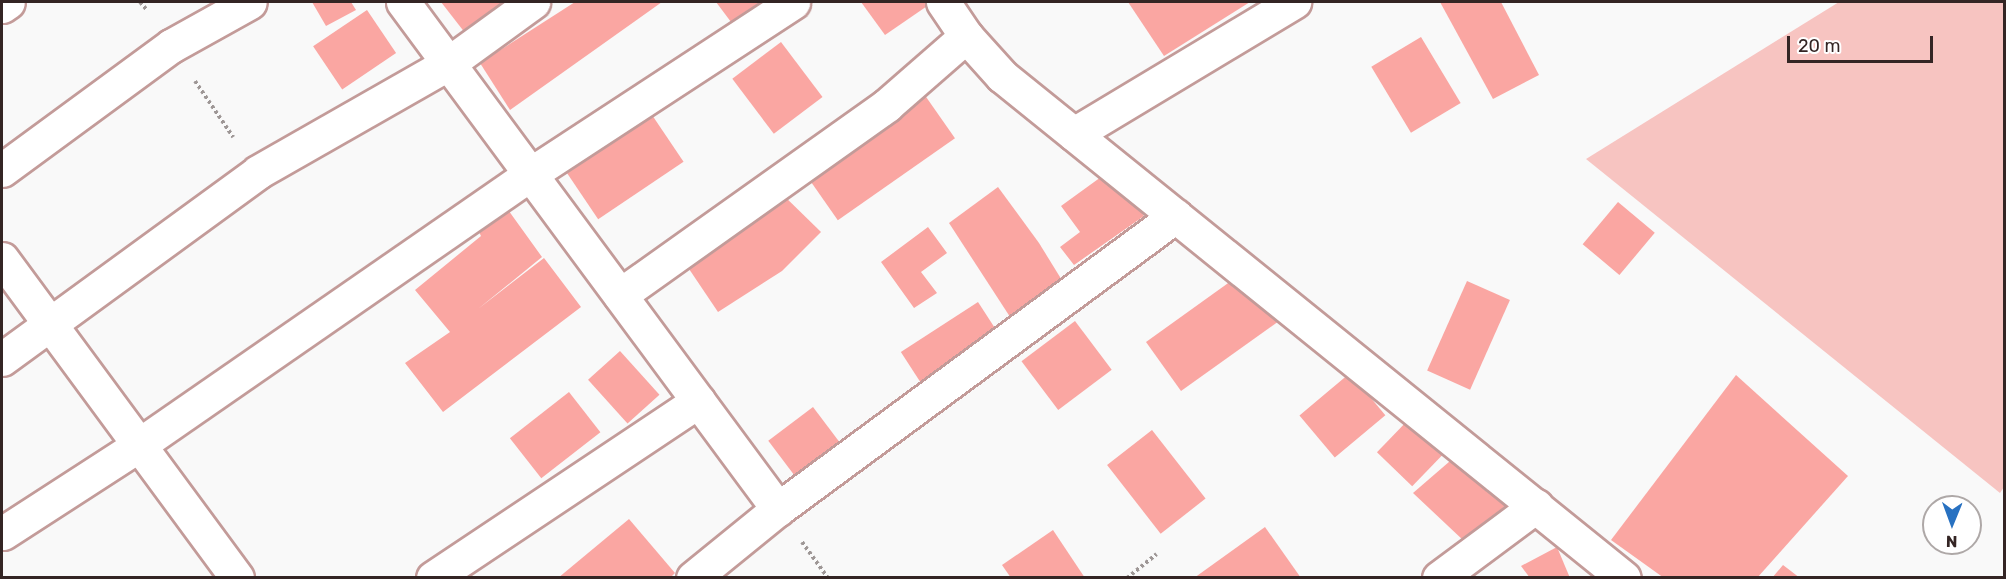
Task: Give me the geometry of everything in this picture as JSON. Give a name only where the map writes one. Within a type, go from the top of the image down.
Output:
[{"type":"street","points":[[2,6],[8,2]]},
{"type":"street","points":[[2,170],[171,46],[250,2]]},
{"type":"street","points":[[404,2],[778,509]]},
{"type":"street","points":[[2,359],[52,325],[258,172],[449,63],[533,2]]},
{"type":"street","points":[[3,533],[139,445],[532,173],[793,2]]},
{"type":"street","points":[[943,2],[966,36],[1002,76],[1624,578]]},
{"type":"street","points":[[1074,134],[1294,2]]},
{"type":"street","points":[[620,295],[887,105],[966,36]]},
{"type":"street","points":[[693,578],[778,509],[1176,216]]},
{"type":"street","points":[[2,259],[237,578]]},
{"type":"street","points":[[433,578],[698,401]]},
{"type":"street","points":[[1439,578],[1536,506]]},
{"type":"path","points":[[140,2],[258,172]]},
{"type":"path","points":[[1127,578],[1157,554]]},
{"type":"shaded area","points":[[1839,2],[2004,2],[2004,487],[2000,493],[1586,159]]},
{"type":"building","points":[[312,2],[351,2],[356,10],[326,26]]},
{"type":"building","points":[[441,2],[528,2],[469,38]]},
{"type":"building","points":[[575,2],[662,2],[510,110],[480,63]]},
{"type":"building","points":[[716,2],[767,2],[734,26]]},
{"type":"building","points":[[861,2],[933,2],[885,35]]},
{"type":"building","points":[[1128,2],[1250,2],[1164,56]]},
{"type":"building","points":[[1440,2],[1501,2],[1539,75],[1493,99]]},
{"type":"building","points":[[367,10],[396,53],[342,89],[313,46]]},
{"type":"building","points":[[1421,37],[1461,103],[1411,133],[1371,67]]},
{"type":"building","points":[[781,42],[823,97],[774,134],[732,79]]},
{"type":"building","points":[[924,94],[955,138],[838,220],[807,176]]},
{"type":"building","points":[[650,112],[684,162],[598,219],[565,170]]},
{"type":"building","points":[[1101,177],[1124,187],[1144,216],[1074,265],[1060,247],[1080,232],[1061,206]]},
{"type":"building","points":[[998,187],[1039,243],[1068,290],[1014,323],[949,223]]},
{"type":"building","points":[[777,189],[821,232],[782,271],[718,312],[685,263]]},
{"type":"building","points":[[1618,202],[1655,233],[1619,275],[1583,244]]},
{"type":"building","points":[[506,207],[542,257],[478,309],[544,258],[581,307],[443,412],[405,363],[450,332],[415,290],[481,236],[477,228]]},
{"type":"building","points":[[928,227],[947,253],[921,272],[937,293],[914,308],[881,262]]},
{"type":"building","points":[[1231,281],[1286,316],[1181,391],[1146,342]]},
{"type":"building","points":[[1467,281],[1510,300],[1470,390],[1427,371]]},
{"type":"building","points":[[978,302],[1001,337],[924,387],[901,352]]},
{"type":"building","points":[[1075,321],[1112,370],[1058,410],[1021,361]]},
{"type":"building","points":[[620,351],[659,395],[628,424],[588,380]]},
{"type":"building","points":[[1350,373],[1385,415],[1335,458],[1299,415]]},
{"type":"building","points":[[1736,375],[1848,476],[1757,578],[1664,578],[1611,540]]},
{"type":"building","points":[[569,392],[600,432],[541,478],[510,438]]},
{"type":"building","points":[[813,407],[845,449],[800,483],[768,441]]},
{"type":"building","points":[[1411,417],[1446,451],[1412,486],[1377,452]]},
{"type":"building","points":[[1152,430],[1206,499],[1161,534],[1107,465]]},
{"type":"building","points":[[1457,455],[1508,504],[1464,541],[1413,493]]},
{"type":"building","points":[[629,519],[675,573],[670,578],[558,578]]},
{"type":"building","points":[[1265,527],[1301,578],[1194,578]]},
{"type":"building","points":[[1053,530],[1085,578],[1011,578],[1002,565]]},
{"type":"building","points":[[1557,547],[1570,578],[1530,578],[1521,566]]},
{"type":"building","points":[[1783,565],[1800,578],[1772,578]]}]
